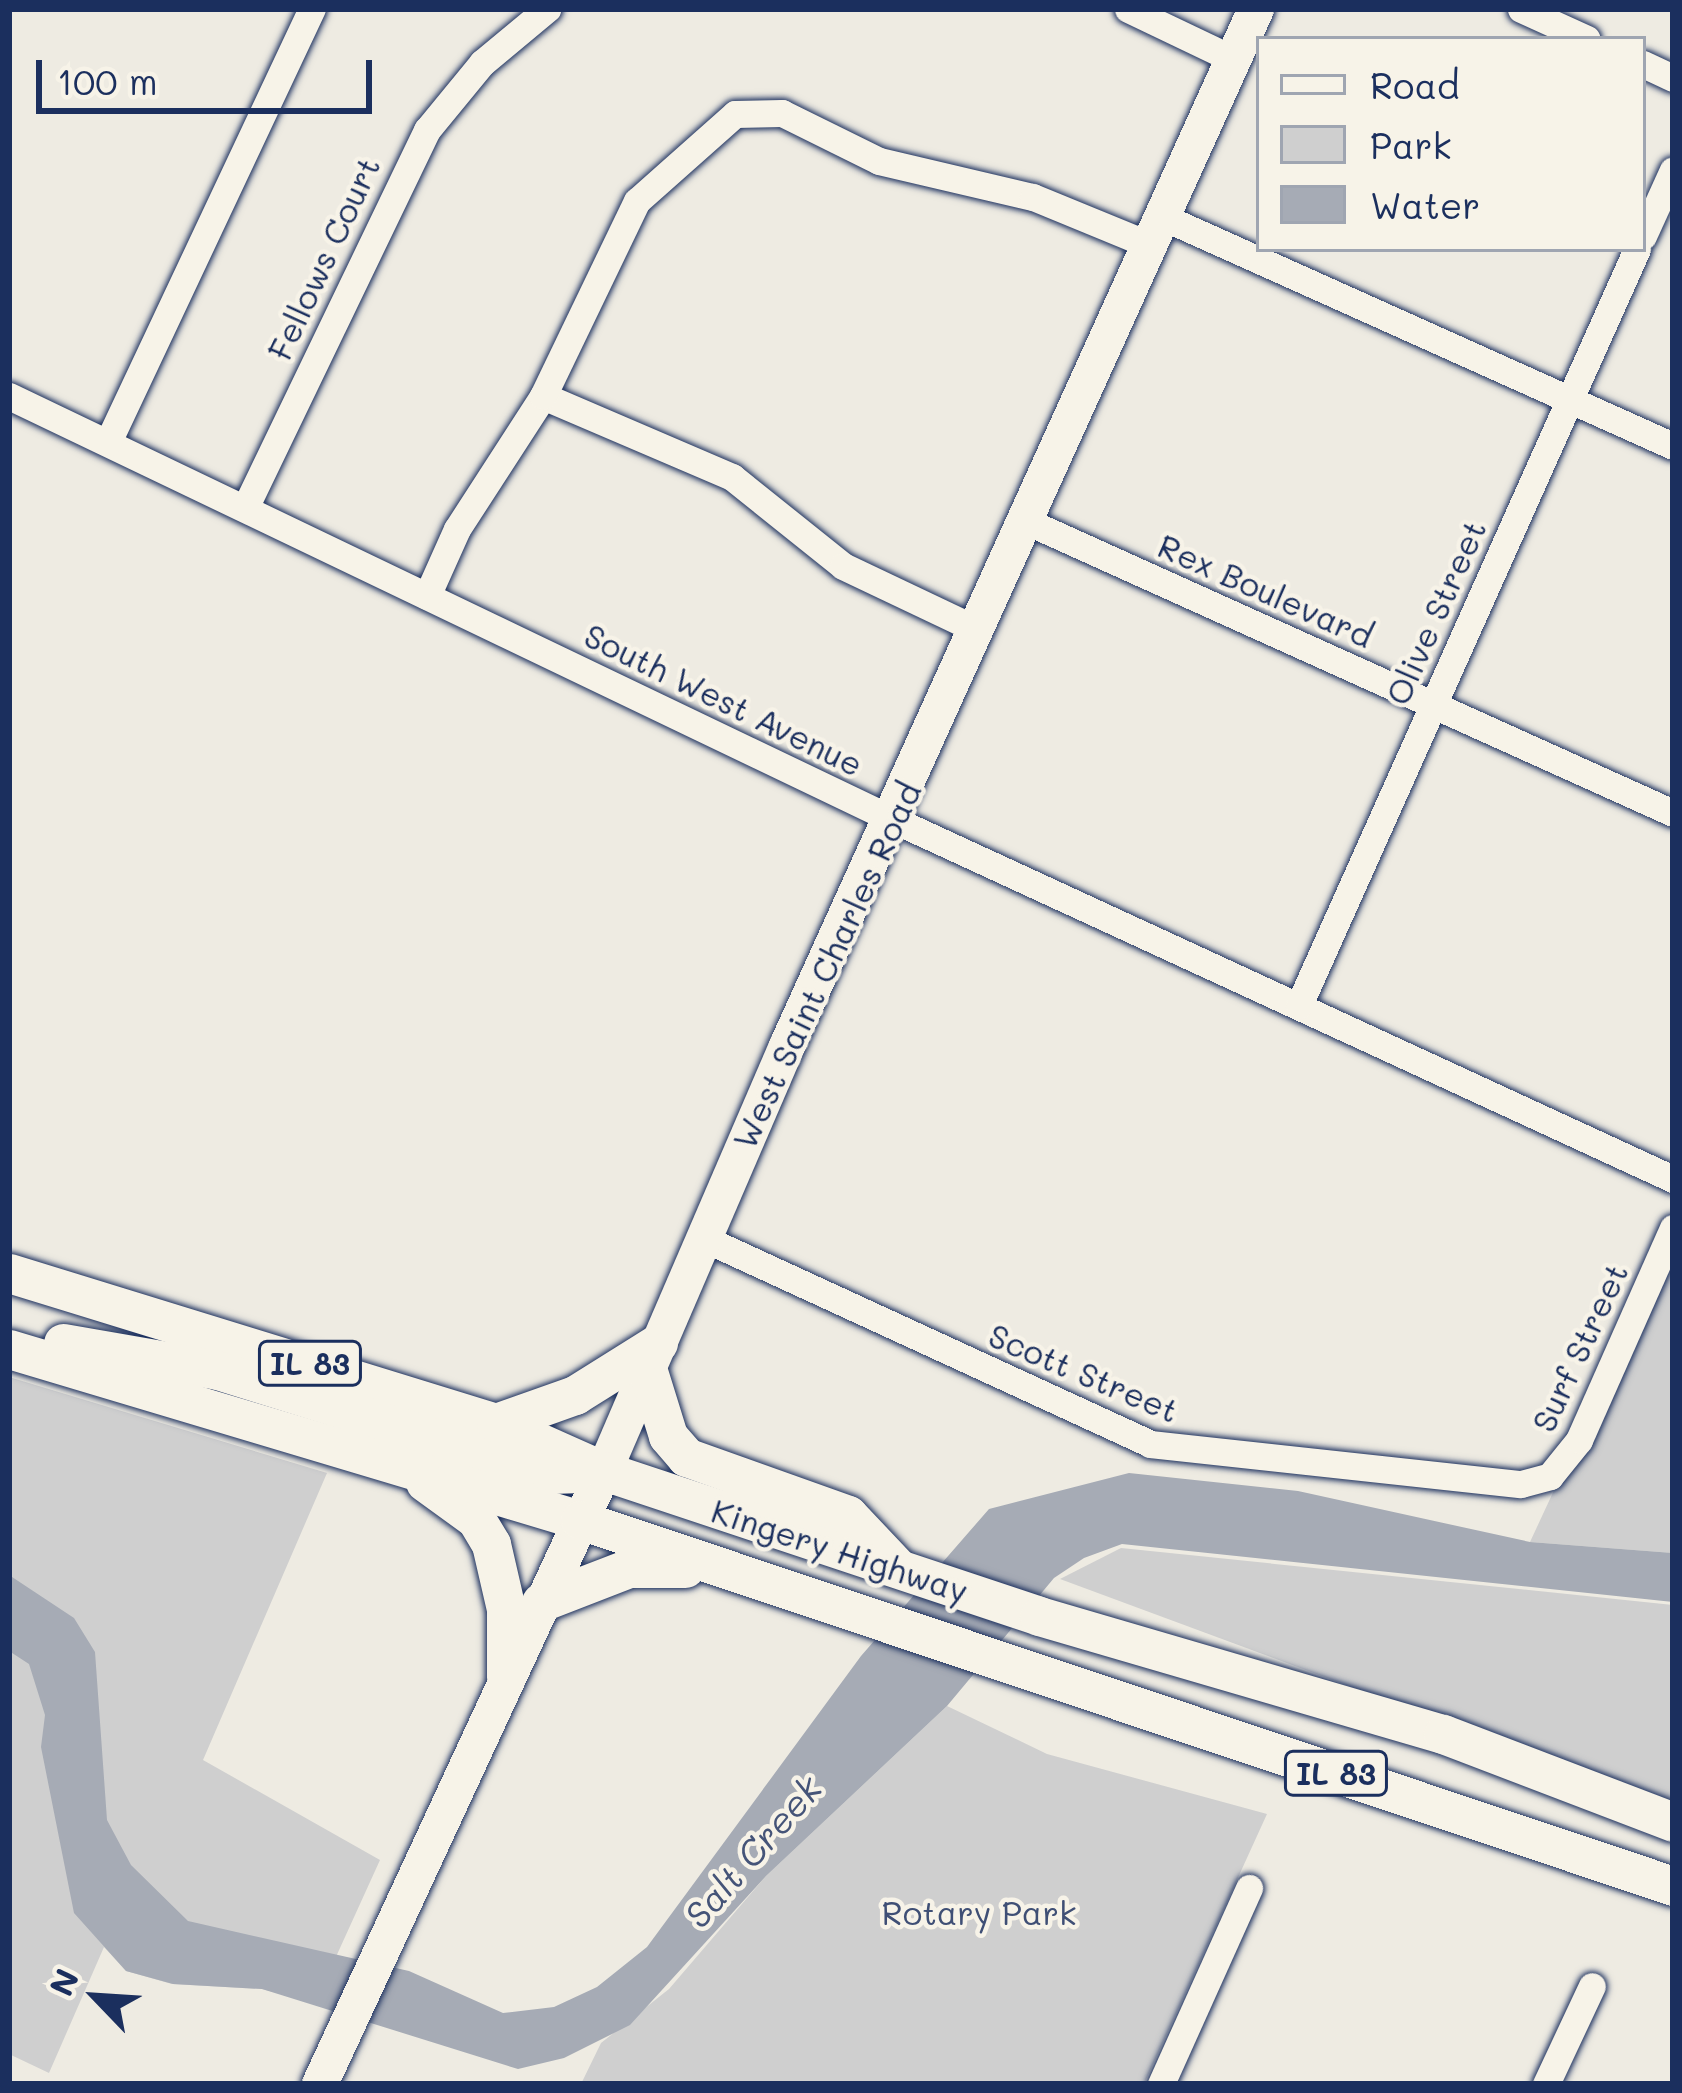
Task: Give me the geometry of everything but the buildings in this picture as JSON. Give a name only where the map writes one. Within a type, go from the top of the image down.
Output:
[{"type":"highway","name":"Kingery Highway","points":[[9,1273],[496,1423],[604,1471],[1039,1616],[1443,1734],[1673,1822]]},
{"type":"highway","points":[[9,1339],[217,1370],[550,1474],[604,1471]]},
{"type":"highway","name":"Kingery Highway","points":[[9,1349],[580,1520],[1673,1886]]},
{"type":"highway","points":[[496,1423],[575,1395],[652,1355],[668,1436],[686,1457],[848,1515],[908,1572]]},
{"type":"highway","points":[[402,1464],[476,1520],[491,1544],[506,1609],[506,1677]]},
{"type":"highway","points":[[541,1602],[629,1568],[718,1569]]},
{"type":"main road","name":"West Saint Charles Road","points":[[320,2084],[390,1919],[604,1471],[703,1238],[1256,9]]},
{"type":"street","points":[[108,442],[312,9]]},
{"type":"street","name":"Fellows Court","points":[[245,508],[427,130],[482,63],[547,9]]},
{"type":"street","points":[[1127,9],[1234,59]]},
{"type":"street","points":[[1521,9],[1580,36]]},
{"type":"street","points":[[427,596],[457,529],[543,396],[637,201],[735,114],[782,113],[879,161],[1156,231],[1673,446]]},
{"type":"street","points":[[1646,229],[1673,170]]},
{"type":"street","name":"Olive Street","points":[[1299,1005],[1636,252]]},
{"type":"street","name":"South West Avenue","points":[[9,396],[892,819],[1673,1179]]},
{"type":"street","points":[[543,396],[732,477],[843,566],[978,630]]},
{"type":"street","name":"Rex Boulevard","points":[[1026,521],[1673,813]]},
{"type":"street","name":"Surf Street","points":[[1534,1482],[1550,1476],[1579,1440],[1673,1228]]},
{"type":"street","name":"Scott Street","points":[[703,1238],[1150,1444],[1534,1482]]},
{"type":"street","points":[[1161,2084],[1249,1888]]},
{"type":"street","points":[[1546,2084],[1592,1986]]},
{"type":"green space","points":[[1673,1256],[1673,1553],[1530,1542],[1556,1486],[1600,1425]]},
{"type":"green space","points":[[9,1377],[327,1473],[203,1760],[380,1860],[315,2003],[262,1989],[172,1984],[126,1971],[104,1947],[49,2073],[9,2054]]},
{"type":"green space","points":[[1121,1548],[1673,1605],[1673,1806],[1060,1579]]},
{"type":"green space","name":"Rotary Park","points":[[947,1706],[1047,1754],[1267,1814],[1144,2084],[581,2084],[601,2043],[669,1989],[766,1876]]},
{"type":"water","name":"Salt Creek","points":[[1129,1473],[1298,1491],[1530,1542],[1673,1553],[1673,1602],[1122,1544],[1084,1558],[1054,1578],[947,1706],[766,1876],[630,2025],[564,2058],[518,2069],[262,1989],[173,1984],[126,1971],[74,1913],[41,1747],[45,1715],[29,1664],[9,1651],[9,1575],[74,1618],[95,1652],[107,1820],[131,1865],[188,1921],[409,1971],[503,2013],[554,2007],[597,1987],[647,1947],[861,1656],[989,1509]]}]
